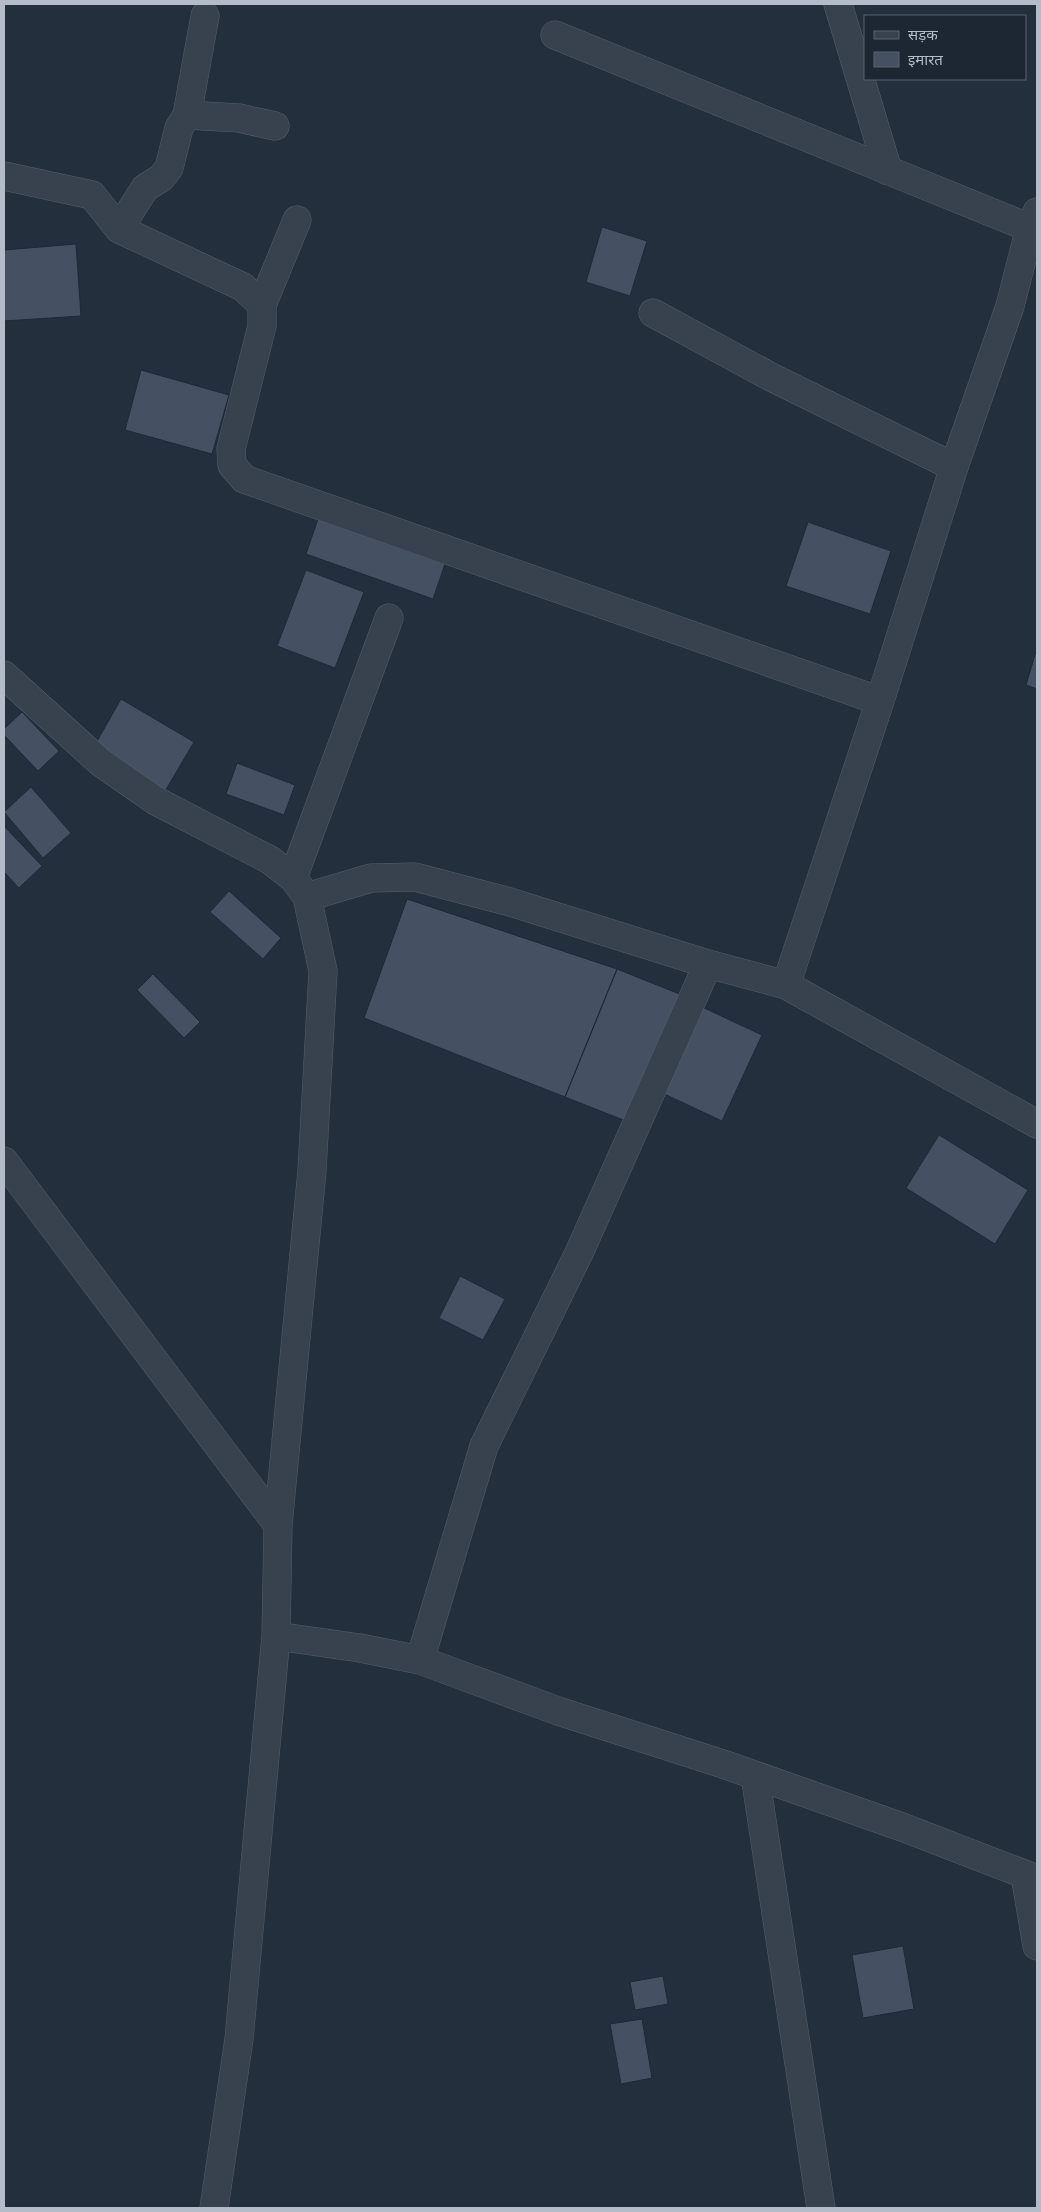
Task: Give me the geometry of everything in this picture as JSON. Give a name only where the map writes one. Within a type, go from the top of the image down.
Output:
[{"type":"street","points":[[838,4],[888,171]]},
{"type":"street","points":[[120,229],[145,188],[161,178],[169,168],[179,128],[187,115],[204,16]]},
{"type":"street","points":[[556,35],[888,171],[1034,220],[1010,306],[954,467],[880,701],[786,985]]},
{"type":"street","points":[[187,115],[239,118],[275,126]]},
{"type":"street","points":[[4,176],[92,195],[120,229],[243,287],[262,304]]},
{"type":"street","points":[[297,220],[262,304],[262,326],[231,449],[232,465],[244,480],[880,701]]},
{"type":"street","points":[[653,314],[771,377],[954,467]]},
{"type":"street","points":[[300,888],[389,618]]},
{"type":"street","points":[[4,675],[100,762],[156,801],[270,860],[300,888],[323,971],[312,1171],[278,1525],[276,1636],[239,2039],[214,2208]]},
{"type":"street","points":[[300,888],[371,878],[415,877],[510,902],[708,964],[786,985],[1037,1124]]},
{"type":"street","points":[[420,1660],[484,1446],[579,1253],[708,964]]},
{"type":"street","points":[[4,1161],[278,1525]]},
{"type":"street","points":[[276,1636],[360,1648],[420,1660],[558,1711],[755,1775],[902,1826],[1031,1877],[1037,1946]]},
{"type":"street","points":[[755,1775],[821,2208]]},
{"type":"building","points":[[602,227],[647,241],[630,296],[586,282]]},
{"type":"building","points":[[76,244],[81,316],[4,321],[4,250]]},
{"type":"building","points":[[141,370],[229,395],[212,454],[125,430]]},
{"type":"building","points":[[318,519],[445,564],[433,599],[306,554]]},
{"type":"building","points":[[808,522],[891,551],[870,614],[786,586]]},
{"type":"building","points":[[306,570],[364,592],[335,668],[277,646]]},
{"type":"building","points":[[1037,648],[1037,689],[1026,685]]},
{"type":"building","points":[[121,699],[194,742],[164,793],[92,750]]},
{"type":"building","points":[[22,712],[59,751],[38,771],[4,735],[4,729]]},
{"type":"building","points":[[237,763],[295,785],[284,815],[226,794]]},
{"type":"building","points":[[31,787],[71,833],[43,858],[4,812]]},
{"type":"building","points":[[4,826],[42,866],[19,888],[4,872]]},
{"type":"building","points":[[229,891],[281,938],[263,959],[210,912]]},
{"type":"building","points":[[407,899],[617,969],[565,1097],[364,1018]]},
{"type":"building","points":[[617,969],[682,995],[631,1123],[565,1097]]},
{"type":"building","points":[[153,974],[200,1022],[184,1038],[137,990]]},
{"type":"building","points":[[700,1006],[762,1035],[722,1121],[660,1092]]},
{"type":"building","points":[[939,1135],[1028,1190],[995,1244],[906,1188]]},
{"type":"building","points":[[460,1276],[505,1299],[483,1340],[439,1318]]},
{"type":"building","points":[[903,1946],[914,2009],[863,2018],[852,1955]]},
{"type":"building","points":[[663,1976],[668,2004],[635,2010],[630,1982]]},
{"type":"building","points":[[642,2019],[652,2078],[621,2084],[610,2024]]}]
